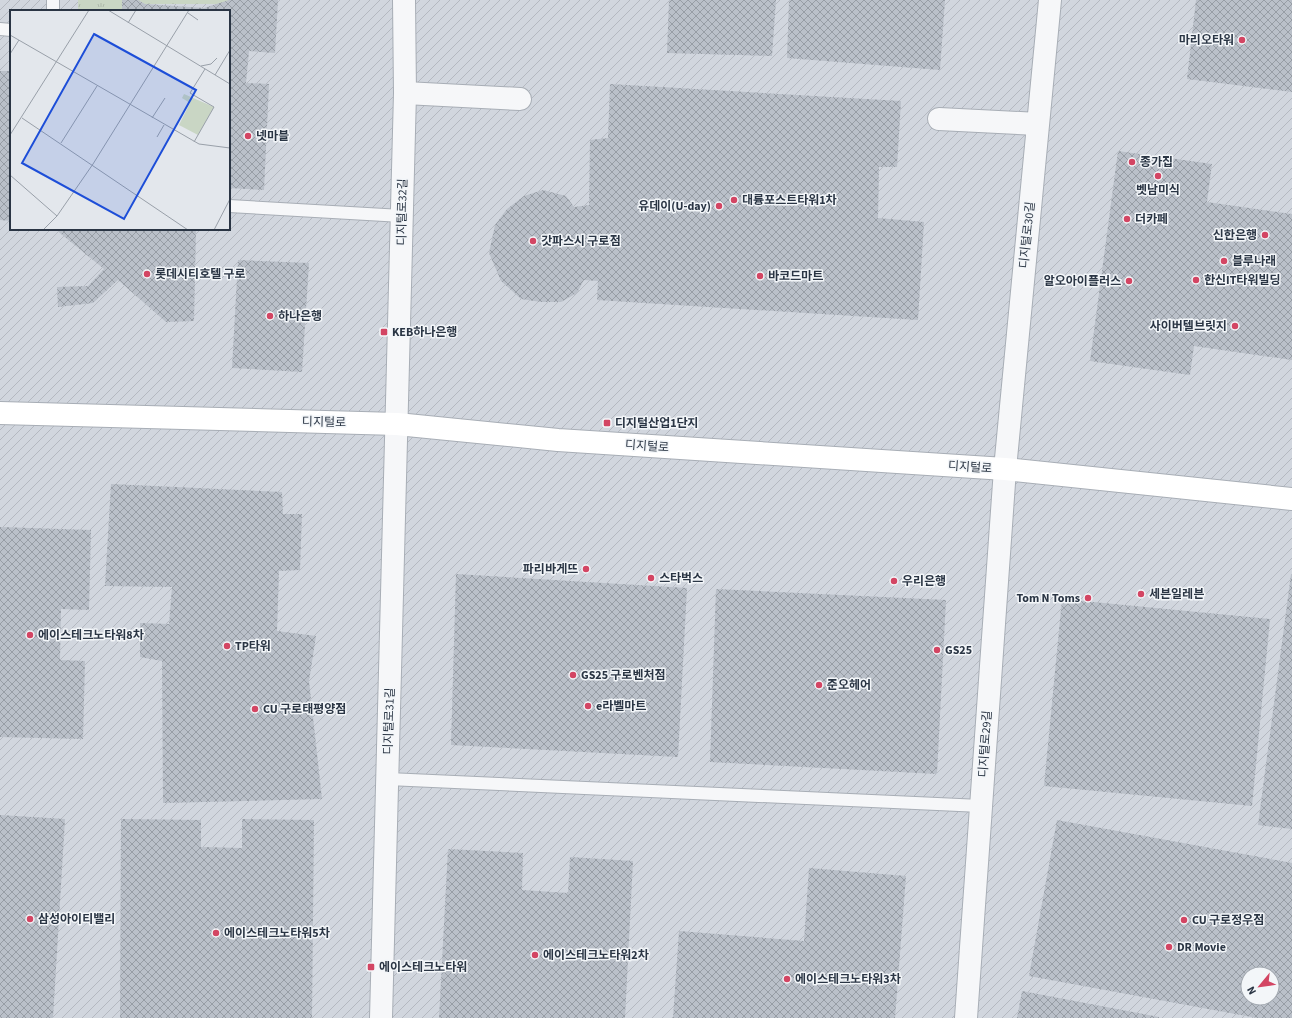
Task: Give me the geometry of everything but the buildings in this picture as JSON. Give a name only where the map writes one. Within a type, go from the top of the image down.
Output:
[{"type":"main road","name":"디지털로","points":[[0,413],[397,424],[558,440],[1005,469],[1292,499]]},
{"type":"street","name":"디지털로32길","points":[[397,424],[405,93],[404,0]]},
{"type":"street","name":"디지털로30길","points":[[1005,469],[1050,0]]},
{"type":"street","points":[[405,93],[520,99]]},
{"type":"street","points":[[939,119],[1038,124]]},
{"type":"street","name":"디지털로31길","points":[[381,1018],[397,424]]},
{"type":"street","name":"디지털로29길","points":[[966,1018],[1005,469]]},
{"type":"lane","points":[[52,10],[53,0]]},
{"type":"lane","points":[[0,29],[10,30]]},
{"type":"lane","points":[[230,206],[402,216]]},
{"type":"lane","points":[[388,778],[981,806]]},
{"type":"shaded area","points":[[0,0],[1292,0],[1292,1018],[0,1018]]},
{"type":"green space","points":[[78,0],[122,0],[122,10],[78,10]]},
{"type":"green space","points":[[138,0],[236,0],[217,4],[145,4]]},
{"type":"place","name":"마리오타워","points":[[1242,40]]},
{"type":"place","name":"넷마블","points":[[248,136]]},
{"type":"place","name":"종가집","points":[[1132,162]]},
{"type":"place","name":"벳남미식","points":[[1158,176]]},
{"type":"place","name":"대륭포스트타워1차","points":[[734,200]]},
{"type":"place","name":"유데이(U-day)","points":[[719,206]]},
{"type":"place","name":"더카페","points":[[1127,219]]},
{"type":"place","name":"신한은행","points":[[1265,235]]},
{"type":"place","name":"갓파스시 구로점","points":[[533,241]]},
{"type":"place","name":"블루나래","points":[[1224,261]]},
{"type":"place","name":"롯데시티호텔 구로","points":[[147,274]]},
{"type":"place","name":"바코드마트","points":[[760,276]]},
{"type":"place","name":"한신IT타워빌딩","points":[[1196,280]]},
{"type":"place","name":"알오아이플러스","points":[[1129,281]]},
{"type":"place","name":"하나은행","points":[[270,316]]},
{"type":"place","name":"사이버텔브릿지","points":[[1235,326]]},
{"type":"place","name":"KEB하나은행","points":[[384,332]]},
{"type":"place","name":"디지털산업1단지","points":[[607,423]]},
{"type":"place","name":"파리바게뜨","points":[[586,569]]},
{"type":"place","name":"스타벅스","points":[[651,578]]},
{"type":"place","name":"우리은행","points":[[894,581]]},
{"type":"place","name":"세븐일레븐","points":[[1141,594]]},
{"type":"place","name":"Tom N Toms","points":[[1088,598]]},
{"type":"place","name":"에이스테크노타워8차","points":[[30,635]]},
{"type":"place","name":"TP타워","points":[[227,646]]},
{"type":"place","name":"GS25","points":[[937,650]]},
{"type":"place","name":"GS25 구로벤처점","points":[[573,675]]},
{"type":"place","name":"준오헤어","points":[[819,685]]},
{"type":"place","name":"e라벨마트","points":[[588,706]]},
{"type":"place","name":"CU 구로태평양점","points":[[255,709]]},
{"type":"place","name":"삼성아이티밸리","points":[[30,919]]},
{"type":"place","name":"CU 구로정우점","points":[[1184,920]]},
{"type":"place","name":"에이스테크노타워5차","points":[[216,933]]},
{"type":"place","name":"DR Movie","points":[[1169,947]]},
{"type":"place","name":"에이스테크노타워2차","points":[[535,955]]},
{"type":"place","name":"에이스테크노타워","points":[[371,967]]},
{"type":"place","name":"에이스테크노타워3차","points":[[787,979]]}]
